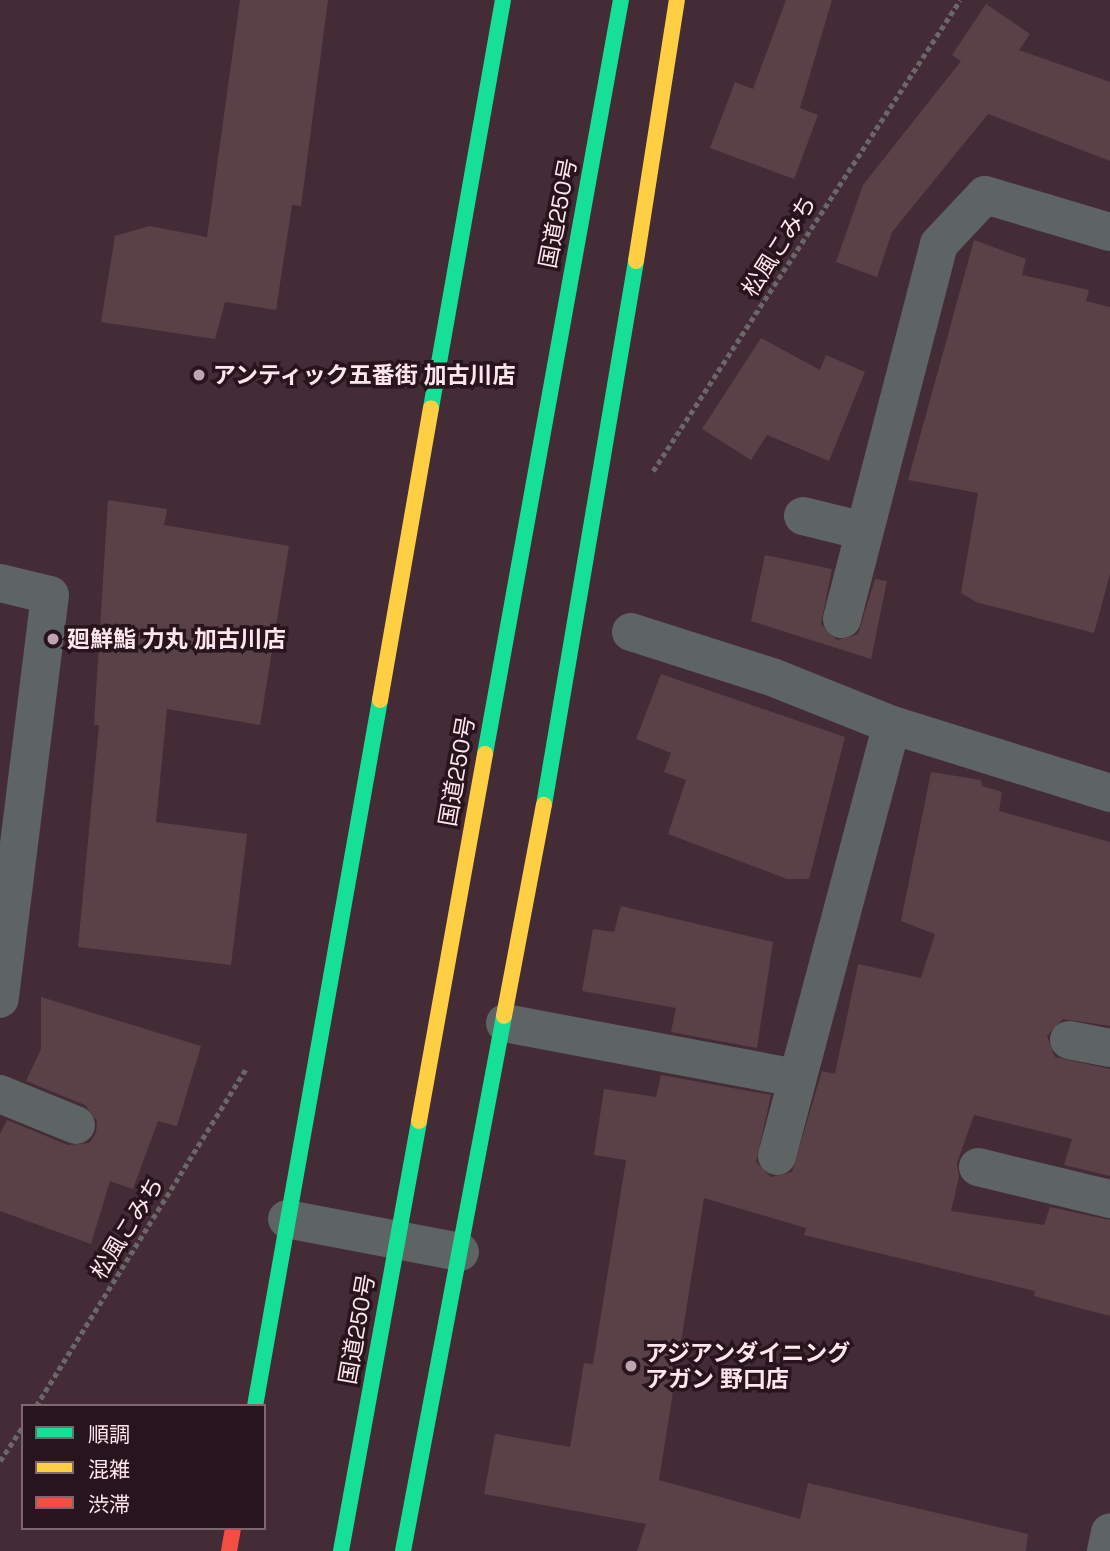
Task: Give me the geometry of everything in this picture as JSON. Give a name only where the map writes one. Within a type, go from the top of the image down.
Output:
[{"type":"main road","points":[[255,1404],[503,0]]},
{"type":"main road","name":"国道250号","points":[[341,1551],[621,0]]},
{"type":"main road","points":[[404,1551],[579,617],[677,0]]},
{"type":"main road","points":[[229,1551],[233,1530]]},
{"type":"street","points":[[842,619],[939,244],[985,195],[1110,232]]},
{"type":"street","points":[[803,516],[864,531]]},
{"type":"street","points":[[0,583],[50,595],[0,999]]},
{"type":"street","points":[[631,632],[772,677],[892,725],[1110,793]]},
{"type":"street","points":[[777,1156],[892,725]]},
{"type":"street","points":[[505,1023],[797,1078]]},
{"type":"street","points":[[1069,1040],[1110,1048]]},
{"type":"street","points":[[0,1094],[76,1125]]},
{"type":"street","points":[[978,1167],[1110,1199]]},
{"type":"street","points":[[287,1220],[460,1252]]},
{"type":"street","points":[[1106,1551],[1110,1532]]},
{"type":"path","name":"松風こみち","points":[[649,477],[960,0]]},
{"type":"path","name":"松風こみち","points":[[37,1404],[246,1069]]},
{"type":"path","points":[[0,1461],[21,1429]]},
{"type":"building","points":[[240,0],[328,0],[301,206],[292,205],[276,310],[225,302],[215,339],[101,322],[115,236],[149,226],[207,237]]},
{"type":"building","points":[[786,0],[832,0],[800,108],[818,115],[794,179],[710,148],[735,82],[753,89]]},
{"type":"building","points":[[986,4],[1030,34],[1019,50],[1110,82],[1110,161],[988,114],[892,232],[877,277],[836,262],[863,185],[961,61],[952,55]]},
{"type":"building","points":[[974,240],[1026,259],[1022,275],[1089,290],[1086,301],[1110,307],[1110,574],[1094,633],[976,602],[961,593],[978,493],[908,480]]},
{"type":"building","points":[[761,338],[820,370],[826,355],[865,372],[829,461],[767,435],[751,460],[702,429]]},
{"type":"building","points":[[108,500],[167,509],[164,525],[289,546],[260,725],[167,709],[156,822],[247,834],[231,965],[78,947],[99,725],[94,725]]},
{"type":"building","points":[[765,555],[832,569],[821,624],[837,640],[858,634],[875,579],[887,581],[871,659],[751,621]]},
{"type":"building","points":[[661,674],[845,737],[809,879],[787,879],[668,834],[686,780],[664,772],[671,753],[636,739]]},
{"type":"building","points":[[931,772],[981,780],[982,786],[1002,792],[999,811],[1110,842],[1110,1026],[1063,1019],[1047,1036],[1055,1057],[1110,1069],[1110,1176],[1064,1165],[1072,1139],[974,1115],[957,1163],[959,1177],[951,1211],[1044,1225],[1050,1207],[1110,1220],[1110,1316],[1034,1296],[1035,1291],[804,1235],[806,1228],[704,1198],[659,1480],[800,1519],[808,1483],[1028,1534],[1026,1551],[637,1551],[646,1524],[484,1494],[495,1434],[570,1447],[584,1363],[593,1364],[626,1160],[594,1155],[604,1089],[656,1097],[661,1075],[771,1095],[756,1162],[771,1177],[792,1172],[822,1071],[835,1074],[858,964],[921,978],[935,934],[901,921]]},
{"type":"building","points":[[621,906],[773,942],[757,1048],[671,1032],[676,1008],[582,991],[593,929],[614,932]]},
{"type":"building","points":[[41,997],[201,1046],[177,1126],[158,1121],[133,1189],[110,1181],[91,1244],[0,1211],[0,1134],[7,1120],[68,1145],[89,1143],[96,1133],[97,1121],[85,1105],[26,1081],[41,1049]]},
{"type":"traffic: fast","points":[[431,408],[503,0]]},
{"type":"traffic: fast","points":[[485,754],[621,0]]},
{"type":"traffic: fast","points":[[544,805],[636,261]]},
{"type":"traffic: fast","points":[[255,1404],[380,700]]},
{"type":"traffic: fast","points":[[403,1551],[504,1016]]},
{"type":"traffic: fast","points":[[341,1551],[419,1121]]},
{"type":"traffic: slow","points":[[636,261],[677,0]]},
{"type":"traffic: slow","points":[[380,700],[431,408]]},
{"type":"traffic: slow","points":[[419,1121],[485,754]]},
{"type":"traffic: slow","points":[[504,1016],[544,805]]},
{"type":"traffic: jam","points":[[229,1551],[233,1530]]},
{"type":"place","name":"アンティック五番街 加古川店","points":[[199,375]]},
{"type":"place","name":"廻鮮鮨 力丸 加古川店","points":[[53,639]]},
{"type":"place","name":"アジアンダイニング アガン 野口店","points":[[631,1366]]}]
